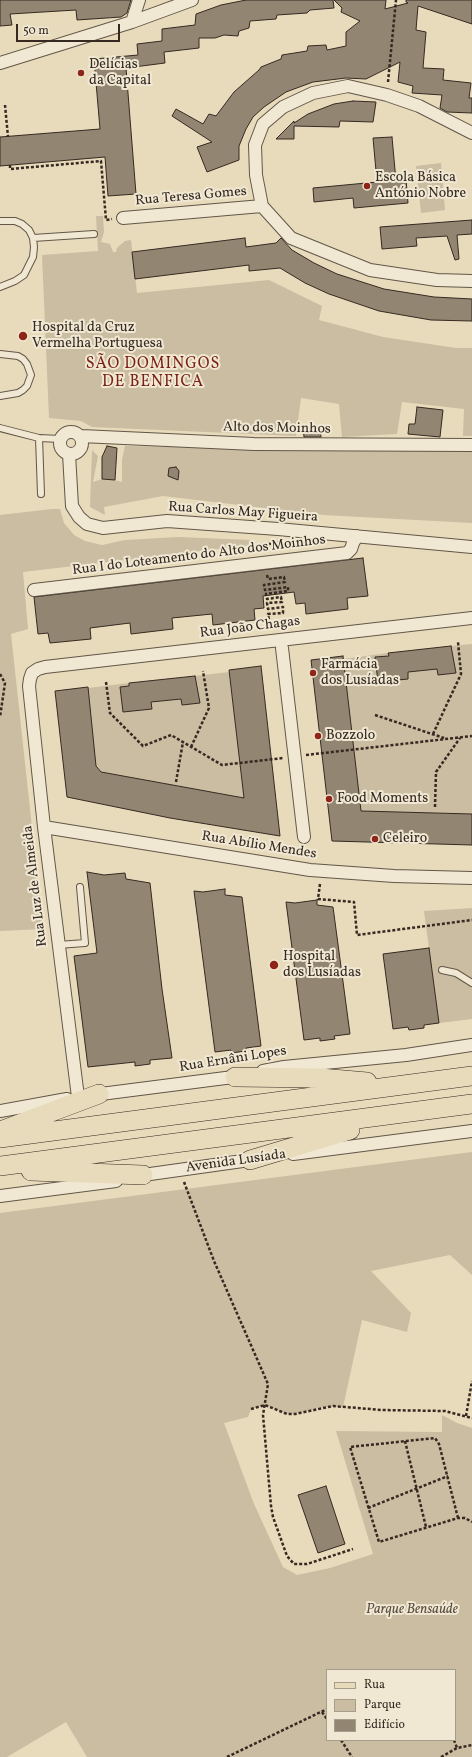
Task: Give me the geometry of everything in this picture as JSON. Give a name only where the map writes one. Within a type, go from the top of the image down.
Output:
[{"type":"main road","points":[[0,1131],[43,1124],[404,1085],[472,1076]]},
{"type":"main road","points":[[235,1077],[320,1078],[404,1085]]},
{"type":"main road","points":[[0,1138],[43,1124],[98,1094]]},
{"type":"main road","name":"Avenida Lusíada","points":[[0,1166],[49,1166],[472,1104]]},
{"type":"main road","points":[[250,1160],[414,1112]]},
{"type":"main road","points":[[0,1171],[49,1166],[142,1175]]},
{"type":"street","points":[[132,22],[139,0]]},
{"type":"street","points":[[0,63],[132,22],[192,0]]},
{"type":"street","points":[[472,133],[419,106],[387,95],[348,86],[313,93],[283,107],[263,124],[255,145],[256,175],[262,206],[291,238],[370,270],[438,280],[472,281]]},
{"type":"street","name":"Rua Teresa Gomes","points":[[123,218],[262,206]]},
{"type":"street","points":[[61,439],[66,433],[70,432],[74,432],[81,436],[83,445],[81,449],[78,453],[69,454]]},
{"type":"street","name":"Alto dos Moinhos","points":[[81,436],[254,444],[472,445]]},
{"type":"street","name":"Rua Carlos May Figueira","points":[[61,439],[61,448],[69,454],[72,506],[79,517],[87,524],[103,528],[167,521],[278,529],[472,547]]},
{"type":"street","name":"Rua I do Loteamento do Alto dos Moinhos","points":[[34,590],[347,553],[351,550],[353,543],[358,536]]},
{"type":"street","name":"Rua João Chagas","points":[[34,672],[45,667],[472,618]]},
{"type":"street","points":[[282,648],[304,837]]},
{"type":"street","name":"Rua Luz de Almeida","points":[[34,672],[30,679],[29,686],[58,945],[78,1097]]},
{"type":"street","name":"Rua Abílio Mendes","points":[[44,827],[310,870],[394,876],[472,878]]},
{"type":"street","name":"Rua Ernâni Lopes","points":[[0,1111],[98,1094],[235,1077],[284,1067],[406,1054],[472,1045]]},
{"type":"street","name":"Avenida Lusíada","points":[[0,1196],[117,1181],[142,1175],[250,1160],[472,1131]]},
{"type":"lane","points":[[0,221],[15,221],[22,224],[29,230],[33,238],[33,257],[24,275],[16,282],[0,287]]},
{"type":"lane","points":[[33,238],[94,234]]},
{"type":"lane","points":[[0,354],[12,355],[23,359],[27,364],[31,375],[27,386],[23,390],[0,396]]},
{"type":"lane","points":[[0,428],[39,438],[61,439]]},
{"type":"lane","points":[[39,438],[41,494]]},
{"type":"lane","points":[[58,945],[86,942],[80,887]]},
{"type":"lane","points":[[442,970],[456,973],[472,982]]},
{"type":"path","points":[[387,95],[396,0]]},
{"type":"path","points":[[5,105],[8,137]]},
{"type":"path","points":[[10,165],[10,169],[101,161],[105,203]]},
{"type":"path","points":[[267,550],[261,551],[260,545],[277,543],[278,529]]},
{"type":"path","points":[[266,569],[268,579],[284,577],[285,582],[264,584],[265,590],[288,587],[288,591],[266,594],[267,599],[281,597],[282,602],[267,603],[268,609],[283,607],[283,613],[268,614],[270,627],[274,626]]},
{"type":"path","points":[[433,734],[461,674],[458,642]]},
{"type":"path","points":[[191,747],[209,708],[203,671]]},
{"type":"path","points":[[0,674],[5,683],[0,717]]},
{"type":"path","points":[[106,682],[110,713],[143,746],[171,735],[222,765],[472,736]]},
{"type":"path","points":[[375,715],[446,739]]},
{"type":"path","points":[[435,807],[436,772],[461,737]]},
{"type":"path","points":[[176,782],[184,742]]},
{"type":"path","points":[[320,884],[318,899],[354,902],[357,934],[472,920],[472,924]]},
{"type":"path","points":[[180,1170],[214,1261],[268,1384],[263,1415],[271,1506],[273,1517],[287,1556],[294,1564],[307,1564],[353,1549]]},
{"type":"path","points":[[466,1416],[472,1381]]},
{"type":"path","points":[[251,1409],[265,1405],[287,1414],[295,1414],[333,1406],[382,1410],[445,1411],[472,1418]]},
{"type":"path","points":[[458,1518],[439,1444],[435,1438],[350,1447],[379,1542],[458,1518],[465,1518],[472,1522]]},
{"type":"path","points":[[405,1441],[426,1527]]},
{"type":"path","points":[[368,1508],[448,1476]]},
{"type":"path","points":[[227,1757],[326,1710]]},
{"type":"path","points":[[322,1712],[326,1718]]},
{"type":"path","points":[[342,1741],[352,1757]]},
{"type":"path","points":[[454,1741],[457,1748]]},
{"type":"path","points":[[441,1757],[457,1748],[472,1745]]},
{"type":"green space","points":[[441,163],[445,210],[421,213],[416,166]]},
{"type":"green space","points":[[96,216],[103,216],[104,232],[101,242],[110,244],[113,252],[116,252],[117,248],[125,241],[131,240],[137,293],[269,280],[322,306],[319,320],[383,337],[456,348],[472,348],[472,436],[463,436],[464,409],[402,402],[397,434],[342,437],[339,404],[301,398],[296,436],[92,427],[81,421],[49,418],[42,255],[98,251]]},
{"type":"green space","points":[[125,446],[472,451],[472,523],[324,515],[163,496],[104,507],[105,515],[90,507],[92,450],[98,456],[93,482],[102,479],[122,482],[122,460]]},
{"type":"green space","points":[[60,509],[64,523],[74,535],[85,541],[102,545],[125,540],[178,537],[250,540],[251,545],[23,572],[28,629],[11,634],[43,929],[0,931],[0,515]]},
{"type":"green space","points":[[472,644],[472,814],[361,811],[343,659],[388,653],[389,656],[376,657],[378,682],[408,679],[408,672],[437,669],[438,675],[456,673],[451,646]]},
{"type":"green space","points":[[229,672],[244,798],[101,772],[96,766],[88,688],[129,683],[129,686],[120,687],[123,712],[152,709],[151,702],[181,699],[182,705],[199,703],[195,676]]},
{"type":"green space","points":[[472,908],[472,1019],[439,1023],[424,911]]},
{"type":"green space","name":"Parque Bensaúde","points":[[472,1152],[472,1275],[450,1255],[371,1271],[411,1313],[407,1332],[362,1320],[343,1407],[324,1407],[295,1414],[287,1414],[265,1405],[251,1409],[248,1417],[224,1423],[254,1504],[283,1567],[297,1575],[330,1568],[373,1554],[336,1431],[442,1432],[442,1415],[457,1423],[472,1428],[472,1757],[87,1757],[66,1722],[7,1757],[0,1757],[0,1213]]},
{"type":"building","points":[[0,0],[131,0],[127,13],[121,17],[77,20],[76,10],[10,14],[12,25],[0,26]]},
{"type":"building","points":[[246,0],[333,0],[334,8],[310,10],[307,13],[277,15],[276,19],[250,21],[249,28],[239,31],[238,36],[224,35],[215,38],[199,38],[199,48],[164,52],[165,63],[126,68],[136,194],[108,196],[105,157],[0,166],[0,137],[100,129],[94,59],[138,55],[137,44],[162,41],[162,29],[195,25],[196,14],[221,5]]},
{"type":"building","points":[[334,0],[386,0],[385,9],[408,3],[406,0],[472,0],[472,24],[418,6],[416,30],[426,32],[423,68],[444,69],[443,80],[471,83],[469,98],[472,98],[472,113],[447,112],[440,108],[442,95],[412,93],[413,86],[398,82],[400,62],[366,79],[346,78],[313,82],[286,92],[264,107],[253,117],[239,146],[239,160],[207,172],[197,147],[212,142],[172,116],[176,109],[203,124],[209,114],[216,116],[234,92],[261,67],[281,59],[282,55],[307,51],[308,46],[326,45],[327,50],[346,46],[346,32],[360,21],[341,12],[342,8]]},
{"type":"building","points":[[353,101],[376,102],[373,122],[340,121],[339,127],[294,126],[294,139],[276,139],[294,121],[294,123],[308,114],[334,104]]},
{"type":"building","points":[[392,137],[396,181],[406,179],[408,203],[354,208],[353,198],[314,202],[313,188],[377,182],[373,138]]},
{"type":"building","points":[[472,220],[472,234],[457,235],[459,259],[455,260],[447,236],[416,238],[417,246],[382,249],[380,227]]},
{"type":"building","points":[[245,238],[246,247],[276,243],[281,238],[292,250],[314,263],[337,274],[384,289],[434,297],[472,299],[472,321],[431,320],[379,311],[329,294],[305,283],[280,268],[249,271],[249,265],[135,279],[132,252]]},
{"type":"building","points":[[417,407],[443,410],[440,437],[408,434],[409,424],[415,424]]},
{"type":"building","points":[[320,426],[321,437],[304,437],[303,427]]},
{"type":"building","points":[[107,446],[117,448],[115,480],[102,479],[102,457]]},
{"type":"building","points":[[176,467],[179,471],[178,480],[168,476],[169,468]]},
{"type":"building","points":[[363,558],[368,596],[347,598],[348,609],[306,614],[305,603],[296,604],[294,592],[263,596],[264,608],[254,609],[255,620],[213,625],[212,614],[172,618],[173,629],[131,634],[130,623],[90,628],[91,639],[50,643],[48,633],[38,634],[34,597]]},
{"type":"building","points":[[451,646],[456,673],[438,675],[437,669],[408,672],[408,679],[378,682],[375,657],[389,656],[388,653]]},
{"type":"building","points":[[343,656],[361,811],[472,814],[472,845],[332,841],[311,660]]},
{"type":"building","points":[[261,666],[280,836],[170,818],[67,797],[55,691],[88,687],[96,766],[101,772],[244,798],[229,670]]},
{"type":"building","points":[[195,676],[200,703],[182,705],[181,699],[151,702],[152,709],[123,712],[120,687],[129,686],[129,683]]},
{"type":"building","points":[[87,872],[104,875],[125,873],[126,879],[150,883],[162,989],[172,1058],[150,1060],[150,1064],[135,1066],[135,1062],[88,1067],[74,956],[97,953]]},
{"type":"building","points":[[225,889],[225,895],[242,897],[261,1046],[246,1048],[246,1051],[231,1053],[231,1050],[215,1052],[194,891],[203,892]]},
{"type":"building","points":[[317,900],[317,905],[333,907],[350,1034],[334,1036],[335,1039],[320,1041],[320,1038],[304,1040],[286,902],[295,903]]},
{"type":"building","points":[[429,948],[439,1023],[424,1025],[424,1028],[409,1030],[408,1027],[393,1029],[383,954]]},
{"type":"building","points":[[326,1486],[345,1544],[318,1553],[298,1495]]},
{"type":"place","name":"Delícias da Capital","points":[[81,73]]},
{"type":"place","name":"Escola Básica António Nobre","points":[[367,186]]},
{"type":"place","name":"Hospital da Cruz Vermelha Portuguesa","points":[[23,336]]},
{"type":"place","name":"Farmácia dos Lusíadas","points":[[313,673]]},
{"type":"place","name":"Bozzolo","points":[[318,736]]},
{"type":"place","name":"Food Moments","points":[[329,799]]},
{"type":"place","name":"Celeiro","points":[[375,839]]},
{"type":"place","name":"Hospital dos Lusíadas","points":[[274,965]]},
{"type":"district","name":"SÃO DOMINGOS DE BENFICA","points":[[153,374]]}]
